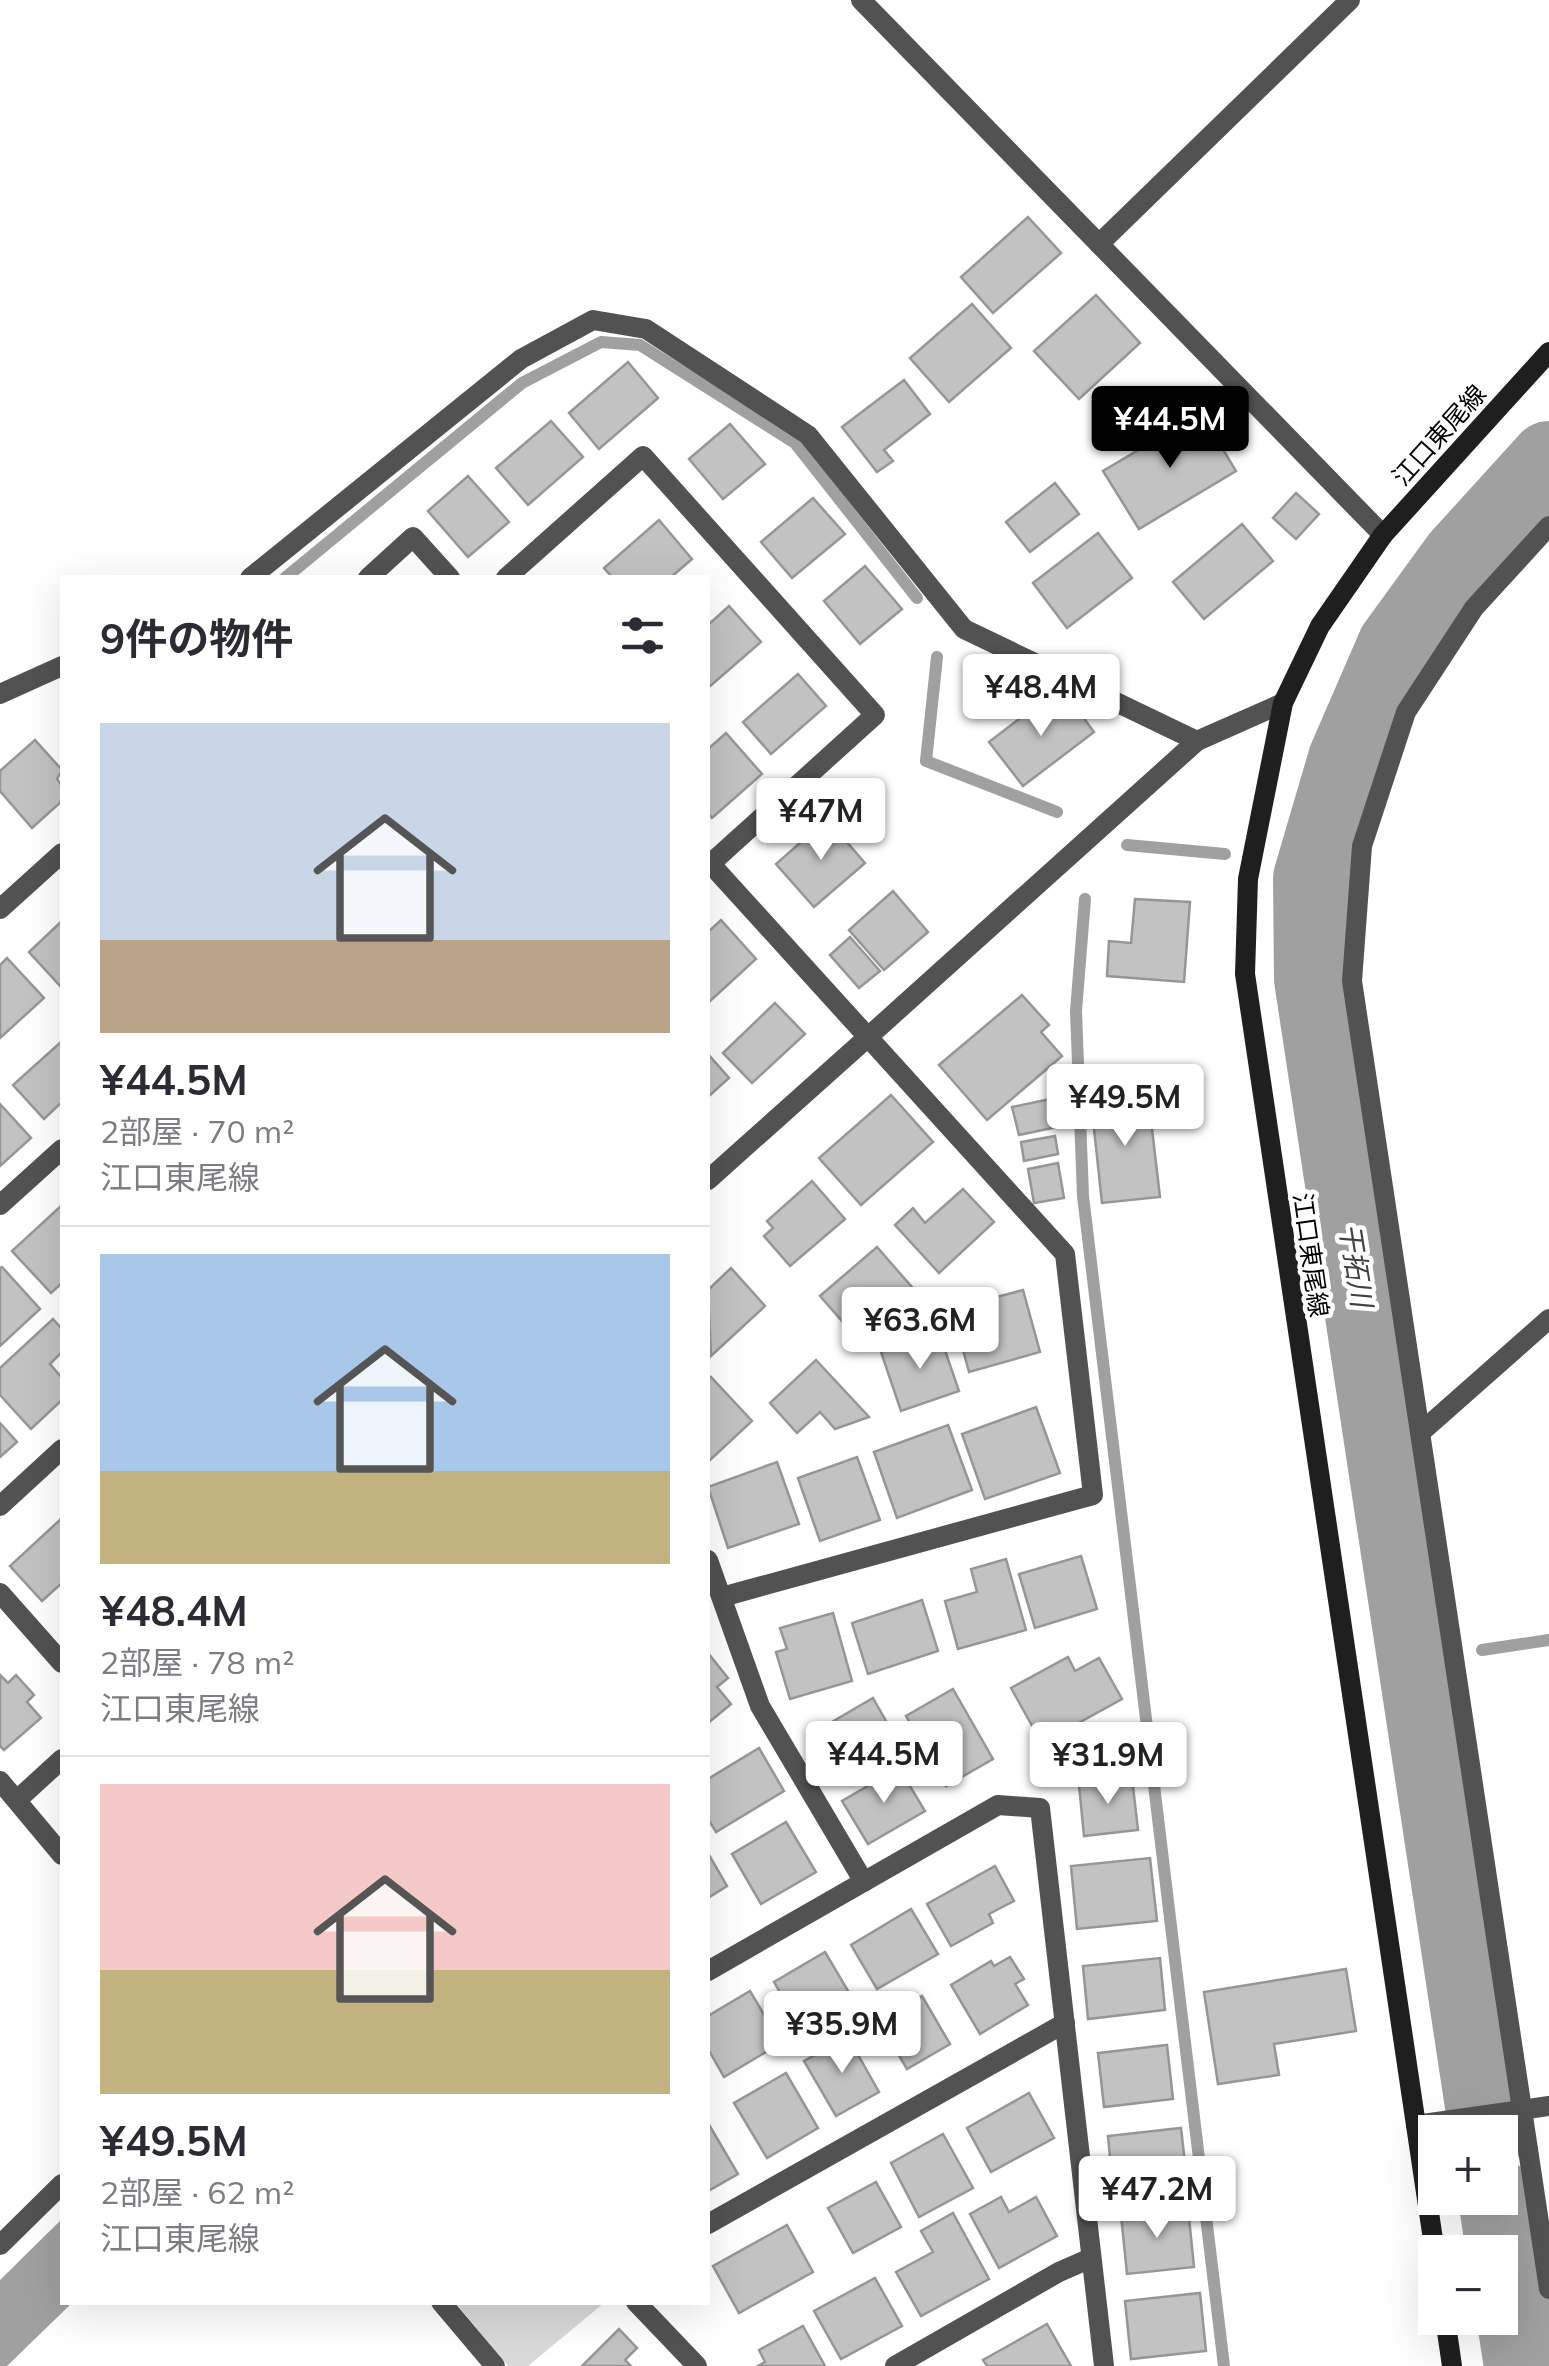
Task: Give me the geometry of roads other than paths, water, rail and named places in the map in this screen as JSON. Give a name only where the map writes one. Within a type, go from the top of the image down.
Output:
[{"type":"main road","name":"江口東尾線","points":[[1432,2235],[1245,974],[1248,878],[1283,703],[1320,626],[1382,535],[1549,352]]},
{"type":"main road","points":[[1447,2335],[1452,2366]]},
{"type":"street","points":[[861,0],[1382,535]]},
{"type":"street","points":[[1099,244],[1350,0]]},
{"type":"street","points":[[254,575],[520,358],[592,320],[646,328],[808,435],[964,629],[1197,741]]},
{"type":"street","points":[[509,575],[643,456],[874,715],[710,861]]},
{"type":"street","points":[[1549,526],[1474,608],[1406,712],[1362,846],[1352,981],[1518,2110],[1549,2288]]},
{"type":"street","points":[[371,575],[413,537],[447,575]]},
{"type":"street","points":[[0,694],[60,667]]},
{"type":"street","points":[[710,1178],[1197,741],[1283,703]]},
{"type":"street","points":[[0,909],[60,855]]},
{"type":"street","points":[[710,865],[1065,1254],[1093,1495],[722,1597]]},
{"type":"street","points":[[0,1206],[60,1152]]},
{"type":"street","points":[[1420,1433],[1549,1319]]},
{"type":"street","points":[[0,1506],[60,1452]]},
{"type":"street","points":[[710,1565],[760,1706],[864,1882]]},
{"type":"street","points":[[0,1594],[60,1661]]},
{"type":"street","points":[[17,1800],[60,1761]]},
{"type":"street","points":[[0,1780],[60,1853]]},
{"type":"street","points":[[710,1970],[998,1805],[1040,1808],[1104,2366]]},
{"type":"street","points":[[710,2223],[1065,2022]]},
{"type":"street","points":[[1416,2125],[1549,2106]]},
{"type":"street","points":[[0,2246],[60,2186]]},
{"type":"street","points":[[895,2366],[1091,2258]]},
{"type":"street","points":[[444,2305],[495,2366]]},
{"type":"street","points":[[639,2305],[697,2366]]},
{"type":"waterway","points":[[289,575],[522,383],[601,342],[640,345],[795,443],[917,598]]},
{"type":"waterway","name":"干拓川","points":[[1485,2115],[1313,979],[1312,878],[1347,759],[1396,646],[1460,558],[1549,460]]},
{"type":"waterway","points":[[937,657],[926,761],[1057,812]]},
{"type":"waterway","points":[[1127,845],[1225,854]]},
{"type":"waterway","points":[[1085,899],[1076,1011],[1083,1196],[1224,2366]]},
{"type":"waterway","points":[[1482,1650],[1549,1640]]},
{"type":"waterway","name":"干拓川","points":[[1500,2215],[1523,2366]]}]
